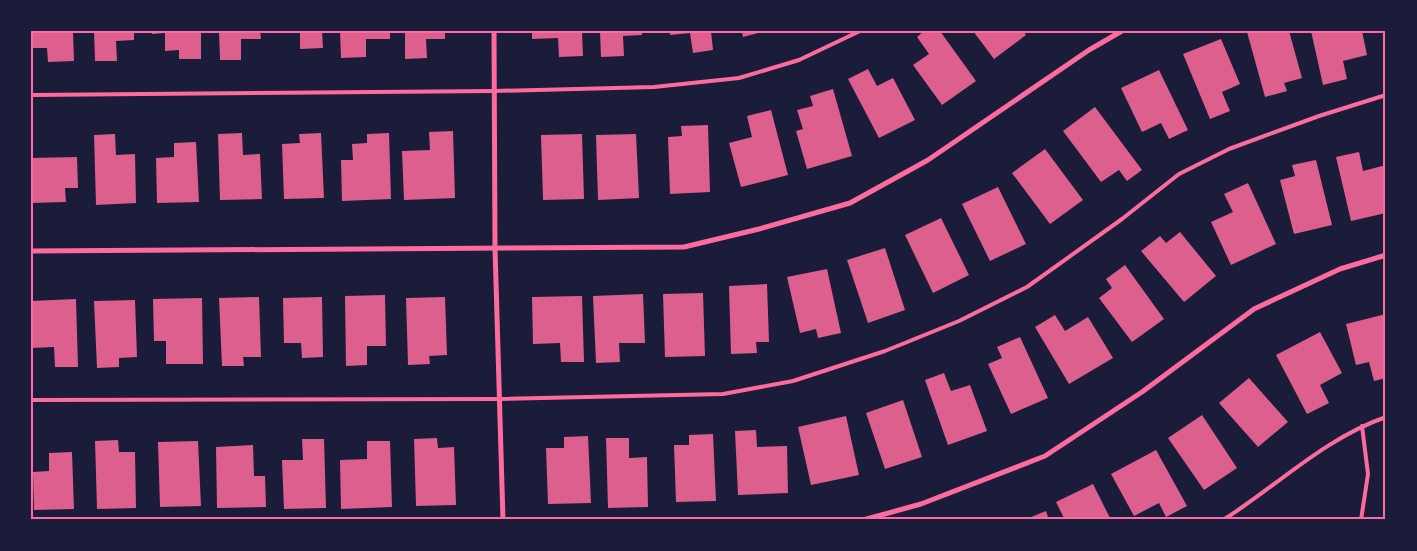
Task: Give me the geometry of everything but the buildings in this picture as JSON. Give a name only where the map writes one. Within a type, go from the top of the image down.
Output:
[{"type":"street","points":[[494,31],[495,248],[503,520]]},
{"type":"street","points":[[31,251],[684,247],[850,204],[928,160],[1089,50],[1122,31]]},
{"type":"street","points":[[863,520],[921,504],[1045,456],[1142,392],[1254,309],[1340,269],[1386,256]]},
{"type":"lane","points":[[31,95],[494,91],[654,87],[739,78],[799,60],[860,31]]},
{"type":"lane","points":[[31,400],[500,399],[723,394],[793,380],[885,351],[958,321],[1027,287],[1122,219],[1179,174],[1229,149],[1319,116],[1386,95]]},
{"type":"lane","points":[[1223,520],[1317,454],[1362,426],[1386,417]]},
{"type":"lane","points":[[1361,520],[1368,474],[1362,426]]}]
